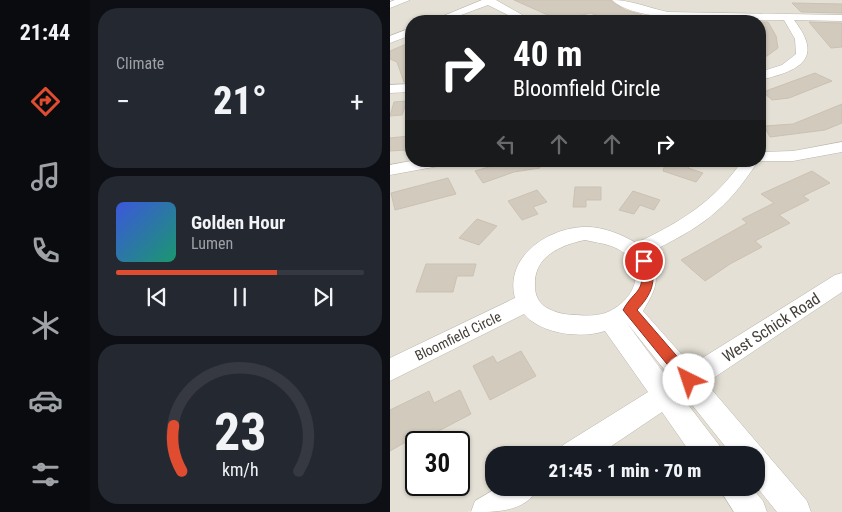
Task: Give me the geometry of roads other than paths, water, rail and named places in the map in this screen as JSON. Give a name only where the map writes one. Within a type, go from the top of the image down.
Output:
[{"type":"street","points":[[390,5],[405,0]]},
{"type":"street","points":[[451,15],[489,0],[517,15]]},
{"type":"street","points":[[617,0],[638,9],[668,15]]},
{"type":"street","points":[[766,16],[842,18]]},
{"type":"street","points":[[766,74],[783,70],[800,57],[803,47],[799,36],[786,16]]},
{"type":"street","points":[[390,40],[405,34]]},
{"type":"street","points":[[390,89],[405,88]]},
{"type":"street","points":[[766,158],[794,156],[842,147]]},
{"type":"street","points":[[390,170],[406,167]]},
{"type":"street","points":[[637,250],[690,225],[708,213],[730,191],[746,167]]},
{"type":"street","points":[[586,233],[605,235],[623,241],[637,250],[647,273],[648,285],[642,296],[619,316],[588,326],[553,321],[538,313],[527,302],[524,287],[525,270],[534,256],[548,244],[566,236],[586,233]]},
{"type":"street","name":"West Schick Road","points":[[587,446],[842,281]]},
{"type":"street","name":"Bloomfield Circle","points":[[390,370],[527,302]]},
{"type":"street","points":[[619,316],[689,380],[743,446]]},
{"type":"street","points":[[619,316],[665,396],[702,446]]},
{"type":"street","points":[[765,474],[796,512]]},
{"type":"street","points":[[486,512],[511,496]]},
{"type":"street","points":[[740,496],[752,512]]}]
